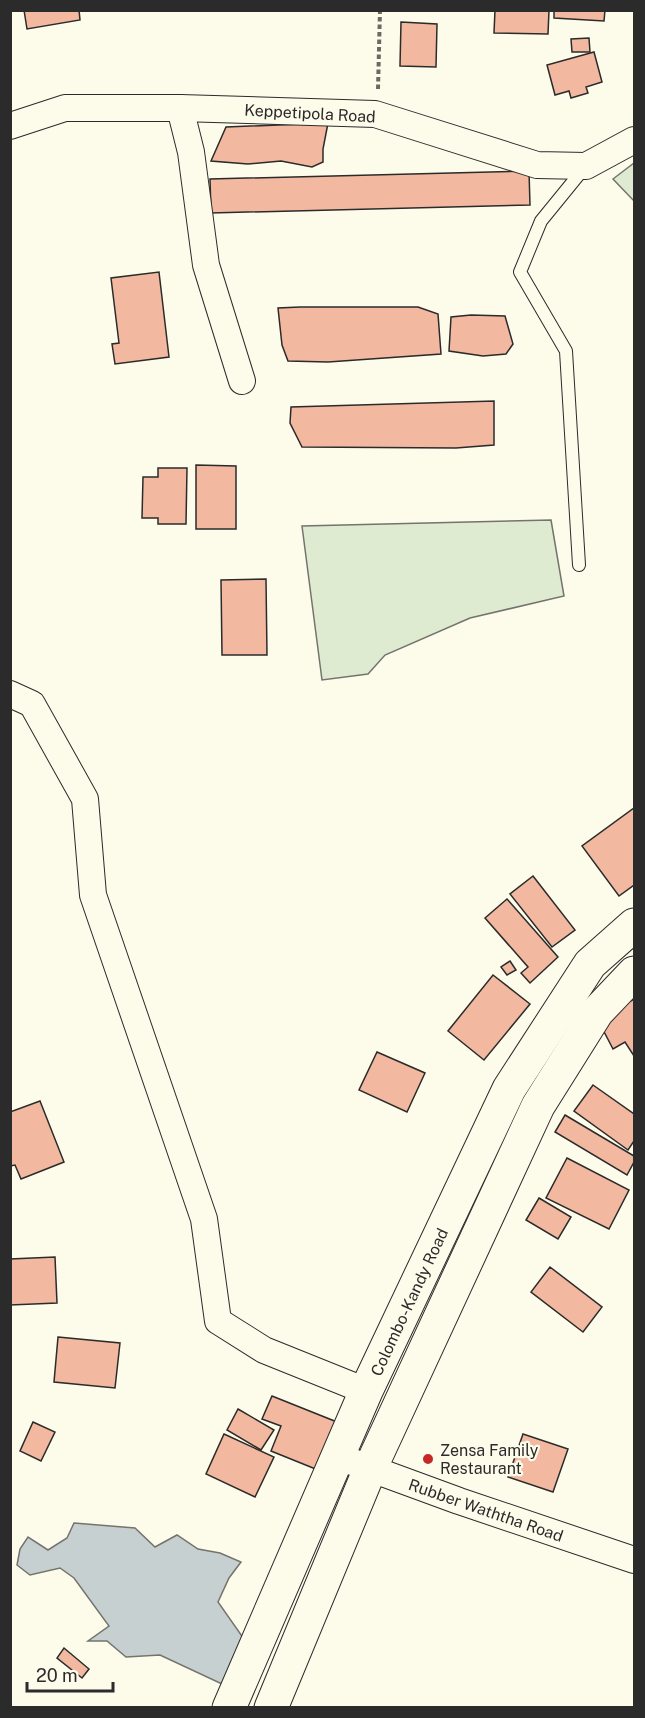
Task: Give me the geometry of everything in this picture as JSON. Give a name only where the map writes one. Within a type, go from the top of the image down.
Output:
[{"type":"highway","name":"Colombo-Kandy Road","points":[[229,1707],[366,1391],[509,1089],[590,964],[634,925]]},
{"type":"highway","points":[[271,1707],[370,1469],[538,1106],[597,1012],[634,973]]},
{"type":"street","name":"Keppetipola Road","points":[[10,126],[65,108],[180,108],[375,114],[537,165],[586,166],[634,140]]},
{"type":"street","points":[[180,108],[190,152],[206,265],[242,381]]},
{"type":"street","points":[[10,694],[32,704],[85,799],[93,895],[204,1219],[218,1322],[264,1350],[366,1391]]},
{"type":"street","name":"Rubber Waththa Road","points":[[339,1457],[634,1560]]},
{"type":"lane","points":[[579,565],[566,351],[520,272],[542,221],[586,166]]},
{"type":"path","points":[[375,114],[378,95],[380,10]]},
{"type":"green space","points":[[634,163],[634,201],[613,179]]},
{"type":"green space","points":[[551,520],[564,596],[470,618],[385,655],[368,674],[322,680],[302,526]]},
{"type":"shaded area","points":[[74,1523],[135,1528],[155,1547],[177,1535],[198,1549],[220,1553],[241,1562],[229,1578],[218,1602],[244,1639],[222,1684],[160,1655],[126,1657],[107,1641],[88,1641],[109,1626],[74,1578],[60,1568],[30,1575],[17,1565],[20,1549],[28,1537],[48,1550],[67,1538]]},
{"type":"building","points":[[24,10],[79,10],[80,20],[27,29]]},
{"type":"building","points":[[495,10],[549,10],[548,34],[494,33]]},
{"type":"building","points":[[554,10],[605,10],[604,21],[554,18]]},
{"type":"building","points":[[401,22],[437,24],[436,67],[400,66]]},
{"type":"building","points":[[589,38],[590,52],[572,52],[571,39]]},
{"type":"building","points":[[594,52],[602,82],[586,87],[588,93],[571,98],[569,91],[555,95],[547,65]]},
{"type":"building","points":[[328,123],[323,162],[312,167],[281,161],[248,164],[211,161],[226,127]]},
{"type":"building","points":[[529,171],[530,205],[211,213],[210,179]]},
{"type":"building","points":[[159,272],[169,357],[115,364],[112,344],[119,343],[111,278]]},
{"type":"building","points":[[418,307],[438,314],[441,354],[328,362],[288,361],[282,345],[278,308]]},
{"type":"building","points":[[505,316],[513,344],[506,354],[483,356],[449,351],[451,317]]},
{"type":"building","points":[[494,401],[494,445],[456,448],[302,447],[290,423],[291,407]]},
{"type":"building","points":[[196,465],[236,466],[236,529],[196,529]]},
{"type":"building","points":[[158,468],[187,468],[186,524],[158,524],[158,518],[142,518],[143,477],[158,477]]},
{"type":"building","points":[[266,579],[267,655],[222,655],[221,580]]},
{"type":"building","points":[[634,808],[634,885],[619,896],[582,846]]},
{"type":"building","points":[[533,876],[575,930],[552,947],[510,894]]},
{"type":"building","points":[[507,899],[558,957],[530,983],[521,973],[528,967],[485,918]]},
{"type":"building","points":[[510,961],[516,970],[507,975],[501,967]]},
{"type":"building","points":[[493,975],[530,1004],[484,1060],[448,1031]]},
{"type":"building","points":[[634,999],[634,1056],[625,1042],[613,1049],[600,1024],[613,1011]]},
{"type":"building","points":[[377,1052],[425,1073],[407,1112],[359,1090]]},
{"type":"building","points":[[593,1085],[634,1114],[634,1141],[628,1150],[574,1111]]},
{"type":"building","points":[[40,1101],[64,1162],[21,1179],[15,1165],[10,1166],[10,1112]]},
{"type":"building","points":[[565,1115],[634,1156],[634,1162],[627,1175],[555,1132]]},
{"type":"building","points":[[567,1158],[629,1190],[609,1229],[546,1198]]},
{"type":"building","points":[[539,1198],[571,1217],[558,1239],[526,1220]]},
{"type":"building","points":[[55,1257],[57,1303],[10,1305],[10,1259]]},
{"type":"building","points":[[550,1267],[602,1307],[583,1332],[531,1292]]},
{"type":"building","points":[[58,1337],[120,1343],[115,1388],[54,1382]]},
{"type":"building","points":[[272,1396],[337,1422],[318,1470],[271,1451],[281,1426],[262,1419]]},
{"type":"building","points":[[238,1409],[274,1430],[261,1450],[227,1430]]},
{"type":"building","points":[[33,1422],[55,1432],[41,1461],[20,1451]]},
{"type":"building","points":[[224,1434],[274,1457],[255,1497],[206,1474]]},
{"type":"building","points":[[523,1434],[568,1449],[553,1492],[508,1477]]},
{"type":"building","points":[[64,1648],[89,1669],[82,1678],[57,1658]]},
{"type":"place","name":"Zensa Family Restaurant","points":[[428,1459]]}]
